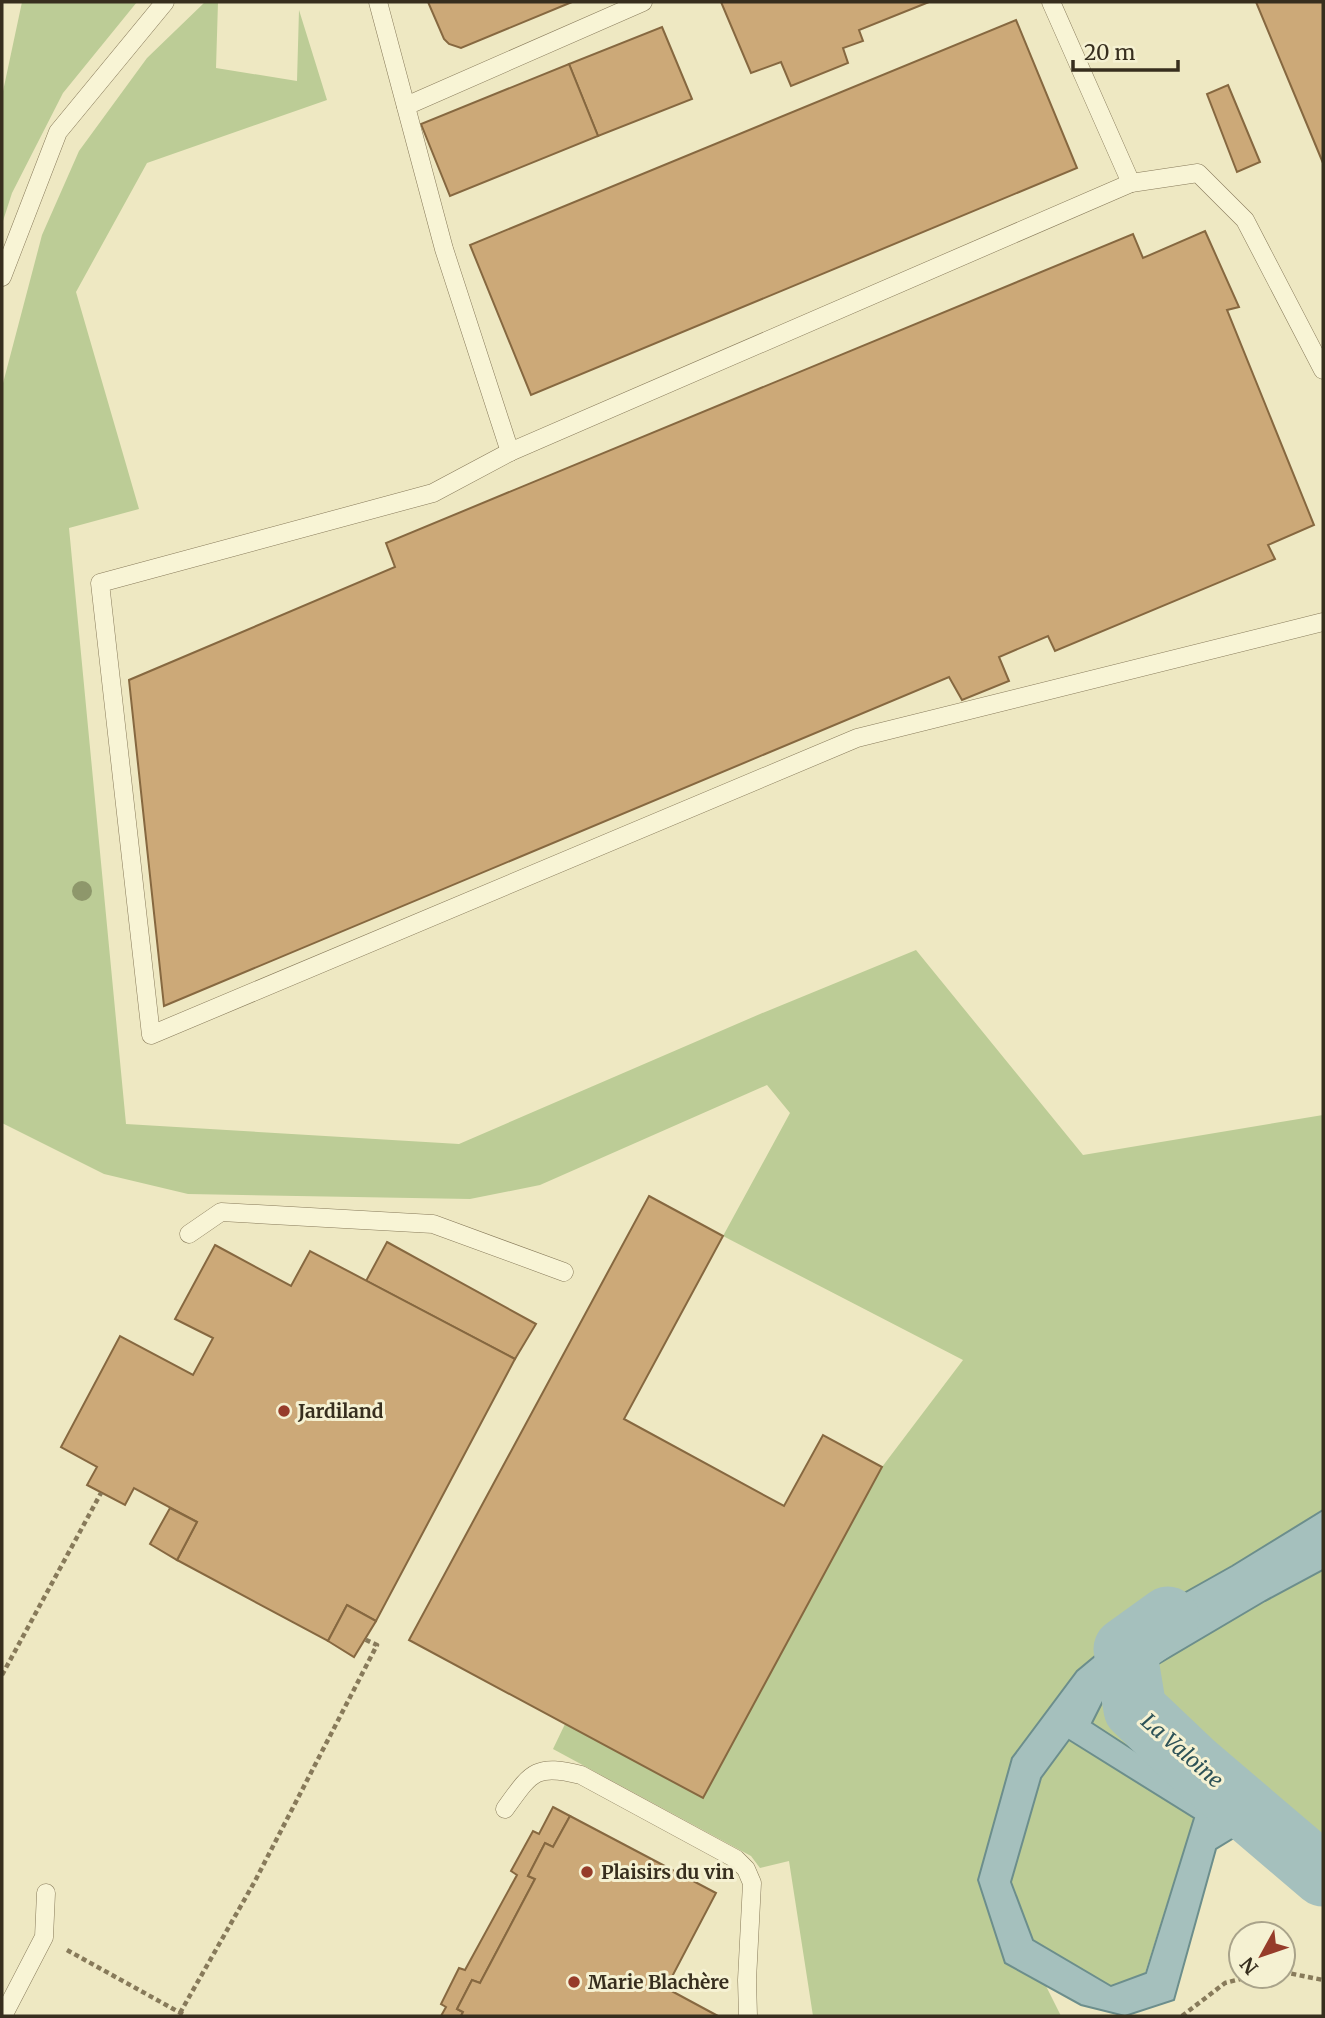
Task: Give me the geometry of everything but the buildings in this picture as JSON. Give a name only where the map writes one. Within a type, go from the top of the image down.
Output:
[{"type":"lane","points":[[2,277],[58,131],[165,2]]},
{"type":"lane","points":[[378,2],[444,249],[510,452]]},
{"type":"lane","points":[[406,106],[643,2]]},
{"type":"lane","points":[[1051,2],[1131,183]]},
{"type":"lane","points":[[1323,370],[1245,220],[1198,173],[1131,183],[510,452],[433,493],[100,583],[151,1035],[857,738],[1323,622]]},
{"type":"lane","points":[[189,1234],[221,1212],[433,1224],[564,1272]]},
{"type":"lane","points":[[505,1809],[522,1784],[540,1770],[559,1769],[581,1775],[736,1859],[746,1869],[752,1882],[748,2016]]},
{"type":"lane","points":[[3,2016],[44,1937],[46,1893]]},
{"type":"path","points":[[2,1675],[101,1493]]},
{"type":"path","points":[[44,1937],[183,2015],[377,1646],[364,1639]]},
{"type":"path","points":[[1297,1975],[1323,1980]]},
{"type":"path","points":[[1182,2016],[1227,1982]]},
{"type":"green space","points":[[22,2],[137,2],[63,93],[12,193],[2,224],[2,96]]},
{"type":"green space","points":[[205,2],[218,2],[216,68],[297,81],[299,10],[327,100],[147,163],[76,292],[139,509],[69,528],[126,1124],[459,1144],[916,950],[1083,1155],[1323,1115],[1323,1888],[1062,1722],[1043,1775],[1069,1740],[1194,1818],[1145,1973],[1111,1986],[1033,1940],[1011,1882],[1037,1790],[998,1890],[1061,2016],[813,2016],[789,1861],[760,1868],[751,1856],[553,1749],[565,1724],[703,1798],[882,1467],[963,1360],[723,1236],[790,1113],[767,1085],[540,1185],[470,1199],[188,1194],[104,1174],[2,1123],[2,387],[42,235],[79,151],[147,58]]},
{"type":"water","points":[[1323,1510],[1323,1570],[1106,1695],[1092,1723],[1178,1779],[1323,1866],[1323,1900],[1234,1838],[1216,1849],[1174,2000],[1125,2016],[1081,2005],[1005,1963],[978,1880],[1012,1758],[1077,1671],[1143,1616]],"holes":[[[1069,1740],[1194,1818],[1146,1973],[1111,1986],[1033,1940],[1011,1882],[1041,1778]]]},
{"type":"waterway","name":"La Valoine","points":[[1168,1618],[1125,1649],[1135,1709],[1194,1765],[1323,1875]]},
{"type":"place","name":"Jardiland","points":[[284,1411]]},
{"type":"place","name":"Plaisirs du vin","points":[[587,1872]]},
{"type":"place","name":"Marie Blachère","points":[[574,1982]]}]
